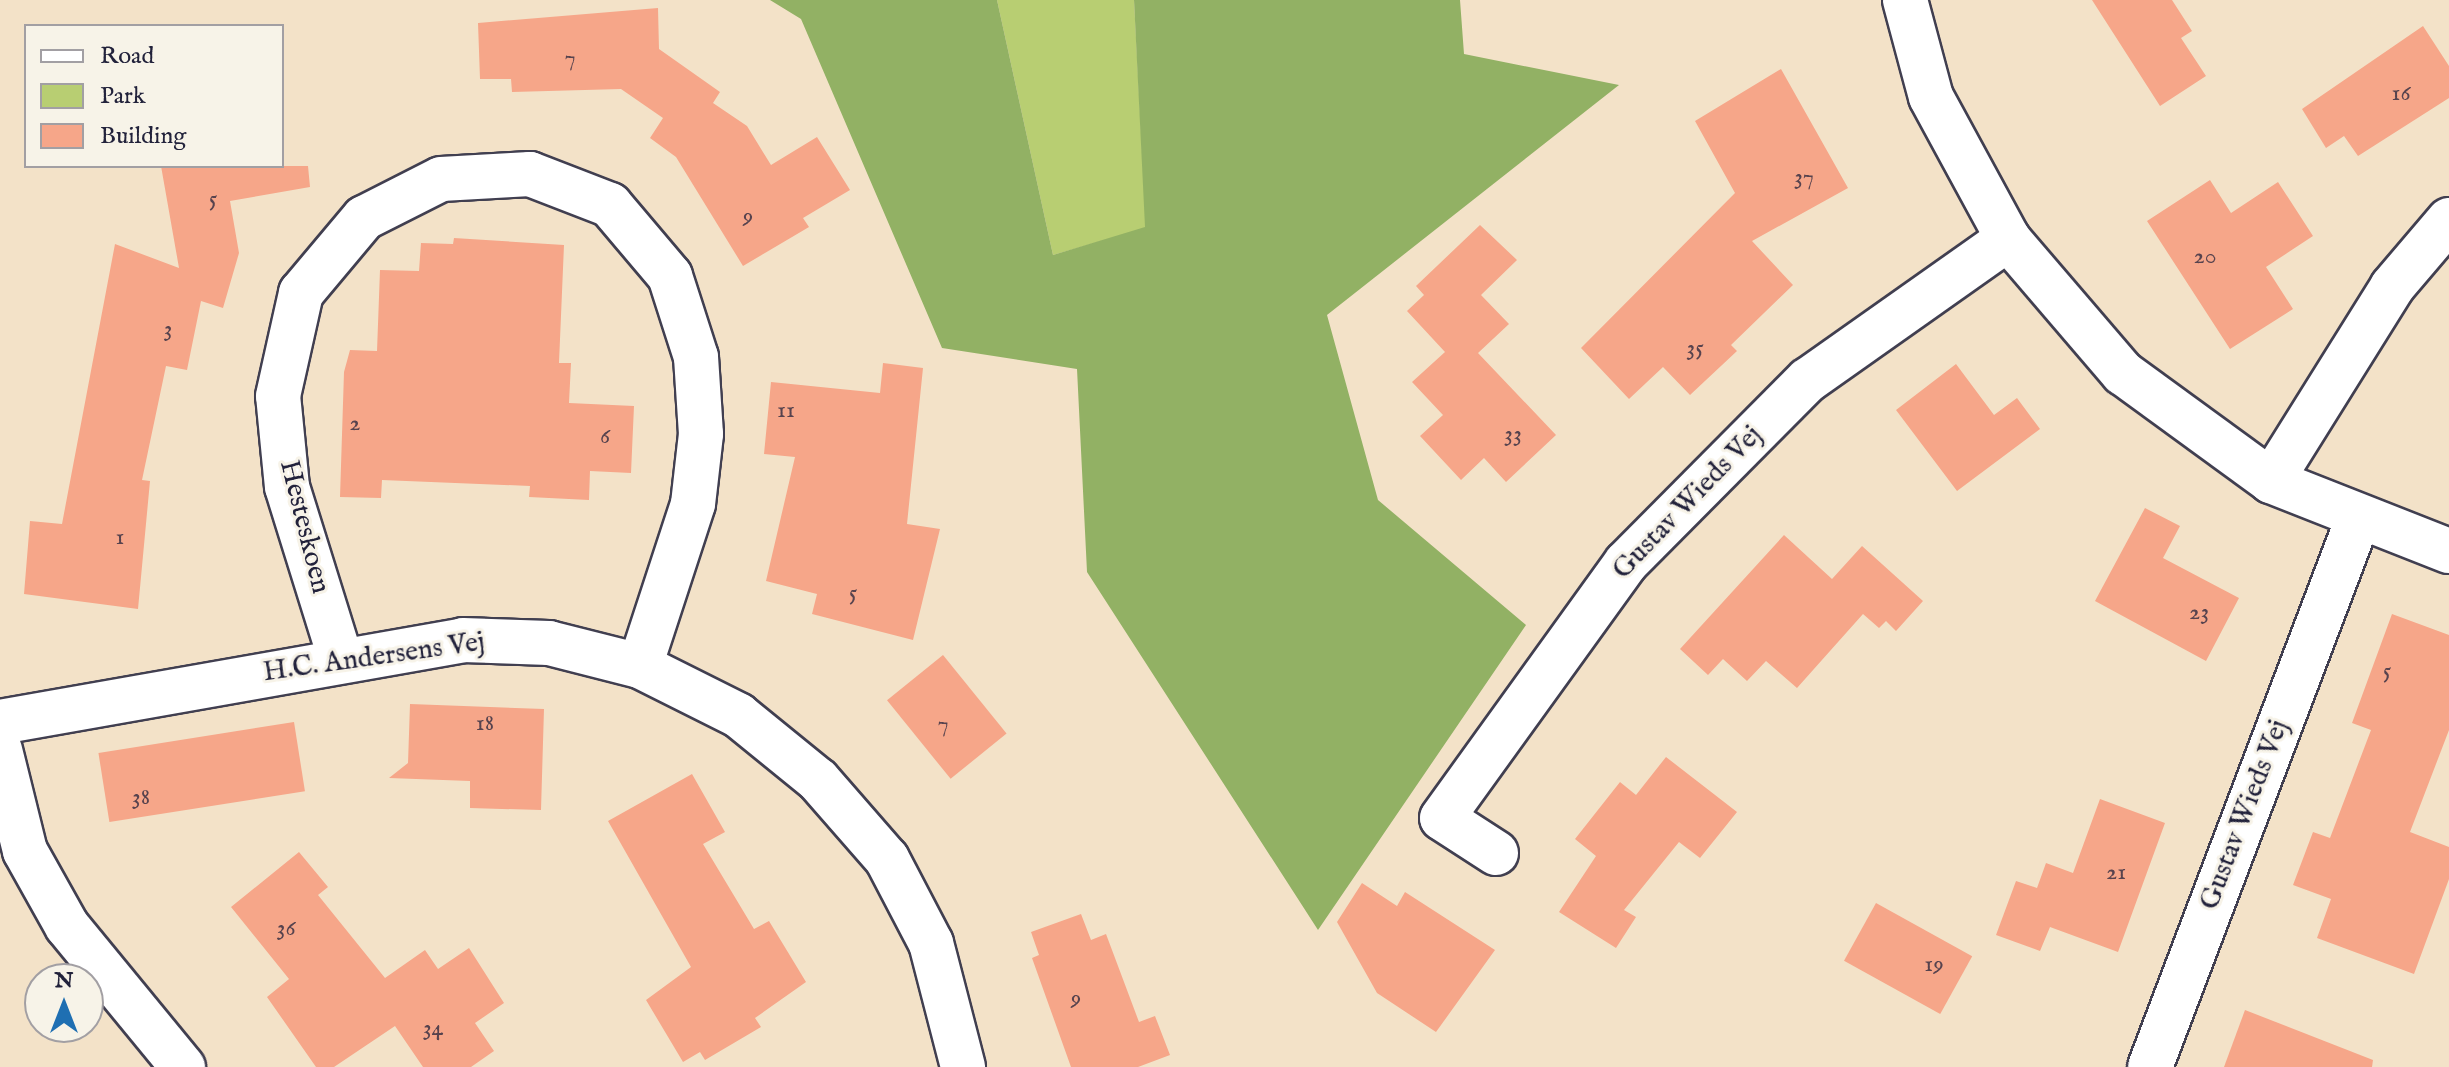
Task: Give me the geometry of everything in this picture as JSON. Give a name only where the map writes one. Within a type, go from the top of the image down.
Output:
[{"type":"street","points":[[1905,0],[1931,97],[2008,239],[2123,373],[2271,481],[2358,519],[2449,551]]},
{"type":"street","name":"Hesteskoen","points":[[340,657],[287,487],[278,396],[301,293],[364,218],[441,179],[530,174],[610,205],[670,276],[696,357],[701,434],[693,504],[640,666]]},
{"type":"street","points":[[2271,481],[2392,287],[2449,220]]},
{"type":"street","name":"Gustav Wieds Vej","points":[[1496,853],[1442,818],[1626,563],[1808,380],[2008,239]]},
{"type":"street","name":"Gustav Wieds Vej","points":[[2150,1067],[2358,519]]},
{"type":"street","name":"H.C. Andersens Vej","points":[[0,722],[340,657],[463,640],[549,643],[640,666],[738,715],[818,780],[887,859],[931,943],[963,1067]]},
{"type":"street","points":[[0,750],[25,851],[67,926],[183,1067]]},
{"type":"green space","points":[[770,0],[997,0],[1053,255],[1145,227],[1134,0],[1460,0],[1464,54],[1619,85],[1327,315],[1378,500],[1526,625],[1318,930],[1087,572],[1077,369],[942,348],[801,19]]},
{"type":"green space","points":[[997,0],[1134,0],[1146,228],[1053,255]]},
{"type":"building","points":[[2092,0],[2172,0],[2192,31],[2181,38],[2206,76],[2160,106]]},
{"type":"building","points":[[658,8],[659,49],[720,92],[713,103],[747,126],[771,165],[817,137],[850,190],[803,218],[809,227],[743,266],[676,157],[650,138],[663,118],[621,89],[512,92],[511,79],[480,79],[478,23]]},
{"type":"building","points":[[2423,26],[2449,66],[2449,98],[2358,156],[2344,136],[2326,148],[2302,109]]},
{"type":"building","points":[[1781,69],[1848,188],[1752,241],[1793,285],[1731,345],[1737,351],[1690,395],[1663,367],[1629,399],[1581,348],[1735,193],[1695,121]]},
{"type":"building","points":[[308,166],[310,187],[230,201],[239,253],[223,308],[201,301],[187,370],[166,366],[142,480],[150,481],[138,609],[24,594],[30,521],[62,524],[115,244],[179,268],[161,168]]},
{"type":"building","points":[[2210,180],[2231,213],[2278,182],[2313,236],[2266,267],[2293,309],[2230,349],[2147,221]]},
{"type":"building","points":[[1480,225],[1517,260],[1481,295],[1509,324],[1478,353],[1556,435],[1506,482],[1484,458],[1461,480],[1420,436],[1443,415],[1412,382],[1445,352],[1407,311],[1424,295],[1416,286]]},
{"type":"building","points":[[454,238],[564,245],[559,363],[571,363],[569,403],[634,406],[631,473],[590,471],[589,500],[529,497],[530,486],[382,480],[381,498],[340,497],[344,372],[350,350],[377,351],[380,270],[419,271],[421,243],[453,244]]},
{"type":"building","points":[[883,363],[923,368],[907,524],[940,529],[913,640],[812,614],[817,594],[766,581],[795,457],[764,454],[771,382],[880,393]]},
{"type":"building","points":[[1956,364],[1994,415],[2017,398],[2040,429],[1957,491],[1896,410]]},
{"type":"building","points":[[2145,508],[2180,526],[2163,558],[2239,598],[2206,661],[2095,601]]},
{"type":"building","points":[[1784,535],[1832,579],[1862,546],[1923,601],[1896,631],[1886,621],[1879,628],[1863,614],[1797,688],[1766,661],[1747,681],[1723,659],[1708,675],[1680,649]]},
{"type":"building","points":[[2392,614],[2449,635],[2449,730],[2410,832],[2449,847],[2449,879],[2414,974],[2317,938],[2331,899],[2293,885],[2313,832],[2330,838],[2371,730],[2352,723]]},
{"type":"building","points":[[943,655],[1007,733],[951,779],[887,700]]},
{"type":"building","points":[[410,704],[544,709],[541,810],[470,808],[470,781],[389,778],[408,763]]},
{"type":"building","points":[[294,722],[305,791],[109,822],[98,753]]},
{"type":"building","points":[[1666,757],[1737,812],[1700,858],[1679,842],[1624,910],[1636,917],[1616,948],[1559,912],[1596,856],[1575,839],[1620,782],[1636,795]]},
{"type":"building","points":[[692,774],[725,832],[703,844],[754,929],[769,921],[806,982],[755,1018],[761,1027],[705,1060],[700,1052],[683,1062],[646,1000],[691,967],[608,821]]},
{"type":"building","points":[[2100,799],[2165,823],[2118,952],[2050,927],[2040,951],[1996,935],[2016,881],[2037,888],[2046,863],[2073,873]]},
{"type":"building","points":[[299,852],[328,887],[318,895],[385,978],[425,950],[438,969],[469,948],[504,1003],[475,1023],[494,1051],[471,1067],[423,1067],[395,1026],[334,1067],[316,1067],[267,997],[289,979],[231,907]]},
{"type":"building","points":[[1362,883],[1397,906],[1405,892],[1495,950],[1436,1032],[1377,993],[1337,922]]},
{"type":"building","points":[[1876,903],[1972,956],[1940,1014],[1844,961]]},
{"type":"building","points":[[1081,914],[1091,940],[1106,934],[1139,1022],[1155,1016],[1170,1055],[1138,1067],[1071,1067],[1032,958],[1039,955],[1031,932]]},
{"type":"building","points":[[2245,1010],[2373,1060],[2372,1067],[2224,1067]]}]
